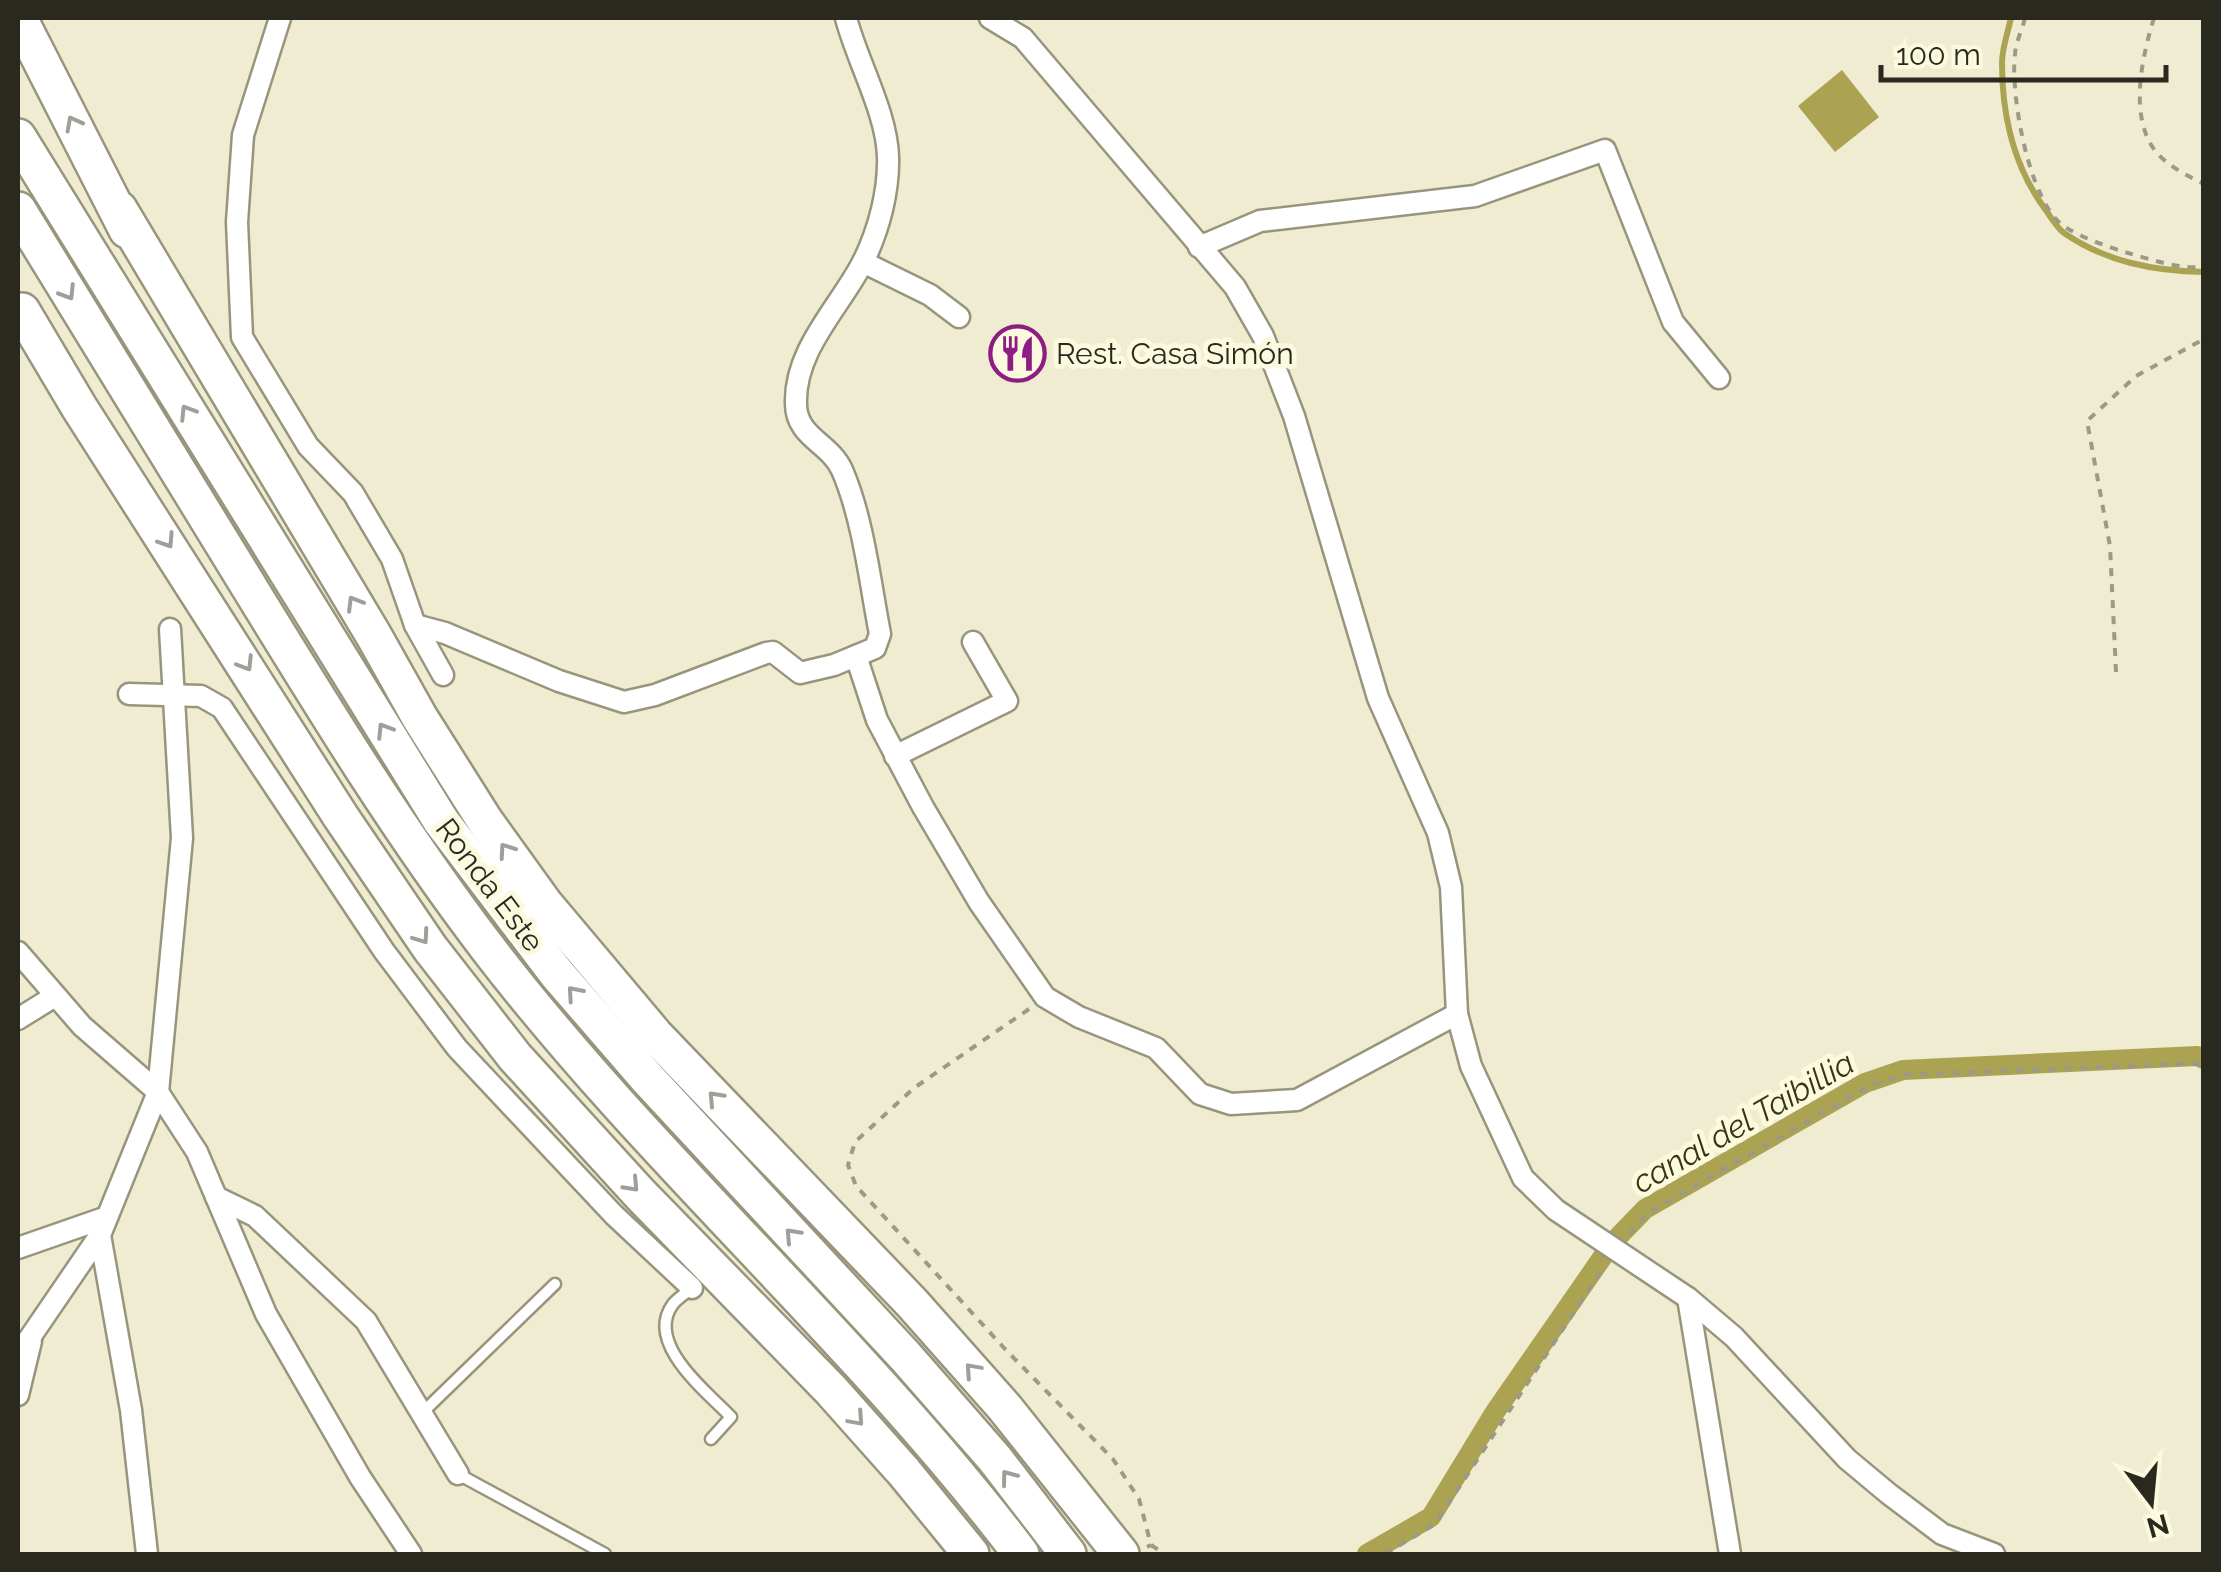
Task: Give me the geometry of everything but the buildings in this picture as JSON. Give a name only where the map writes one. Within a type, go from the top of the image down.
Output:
[{"type":"highway","points":[[18,18],[119,209],[420,718],[544,904],[656,1035],[1138,1549]]},
{"type":"highway","name":"Ronda Este","points":[[18,137],[441,821],[547,961],[660,1092],[905,1356],[994,1459],[1068,1554]]},
{"type":"highway","points":[[119,209],[146,272],[265,507],[322,606],[348,673]]},
{"type":"highway","name":"Ronda Este","points":[[18,210],[315,694],[455,904],[573,1052],[853,1353],[936,1447],[1021,1554]]},
{"type":"highway","points":[[20,307],[181,514],[372,811],[455,904]]},
{"type":"highway","points":[[20,307],[79,408],[194,582],[341,818],[430,948],[515,1057],[640,1194],[830,1390],[904,1472],[970,1554]]},
{"type":"street","points":[[280,18],[243,136],[237,222],[242,337],[308,446],[353,493],[392,558],[415,625],[442,675]]},
{"type":"street","points":[[415,625],[446,633],[558,681],[624,702],[655,695],[766,653],[773,652],[800,673],[875,648],[880,634],[842,470],[832,454],[811,439],[799,422],[795,403],[800,371],[823,325],[863,262],[880,216],[888,154],[846,18]]},
{"type":"street","points":[[990,18],[1022,38],[1235,287],[1263,336],[1300,435],[1378,698],[1438,833],[1451,887],[1457,1014],[1471,1066],[1522,1178],[1556,1210],[1618,1248],[1734,1337],[1848,1459],[1889,1494],[1942,1534],[1994,1554]]},
{"type":"street","points":[[1199,247],[1260,221],[1475,196],[1605,150],[1673,322],[1720,378]]},
{"type":"street","points":[[863,262],[930,295],[959,317]]},
{"type":"street","points":[[18,1395],[24,1347],[104,1226],[158,1092],[182,838],[170,629]]},
{"type":"street","points":[[896,756],[1007,701],[973,642]]},
{"type":"street","points":[[856,656],[876,720],[979,902],[1045,997],[1079,1017],[1156,1048],[1200,1094],[1231,1104],[1296,1100],[1457,1014]]},
{"type":"street","points":[[129,694],[201,696],[222,708],[384,951],[457,1048],[614,1214],[692,1288]]},
{"type":"street","points":[[18,952],[82,1026],[158,1092],[197,1152],[266,1314],[360,1477],[411,1554]]},
{"type":"street","points":[[18,1019],[55,996]]},
{"type":"street","points":[[216,1196],[255,1216],[366,1321],[458,1474]]},
{"type":"street","points":[[18,1248],[104,1226]]},
{"type":"street","points":[[104,1226],[147,1554]]},
{"type":"street","points":[[1688,1298],[1730,1554]]},
{"type":"lane","points":[[421,1414],[555,1284]]},
{"type":"lane","points":[[692,1288],[672,1305],[665,1327],[674,1357],[731,1417],[711,1439]]},
{"type":"lane","points":[[458,1474],[605,1554]]},
{"type":"path","points":[[2025,18],[2015,54],[2024,149],[2036,184],[2062,225],[2137,256],[2204,267]]},
{"type":"path","points":[[2154,18],[2144,49],[2140,110],[2149,143],[2174,169],[2204,184]]},
{"type":"path","points":[[2116,672],[2110,546],[2087,421],[2136,376],[2204,339]]},
{"type":"path","points":[[1045,997],[914,1088],[855,1142],[848,1165],[856,1186],[1113,1459],[1140,1498],[1138,1549],[1165,1554]]},
{"type":"path","points":[[1385,1554],[1435,1524],[1618,1248],[1648,1213],[1868,1087],[1902,1075],[2204,1063]]},
{"type":"shaded area","points":[[1842,70],[1879,117],[1835,152],[1798,106]]},
{"type":"waterway","points":[[2011,18],[2002,63],[2007,121],[2025,176],[2056,225],[2080,243],[2114,258],[2167,270],[2204,272]]},
{"type":"waterway","name":"canal del Taibillia","points":[[1618,1237],[1645,1209],[1865,1083],[1903,1070],[2197,1056],[2204,1059]]},
{"type":"waterway","name":"canal del Taibillia","points":[[1367,1554],[1431,1517],[1495,1412],[1604,1255]]},
{"type":"place","name":"Rest. Casa Simón","points":[[1017,353]]}]
